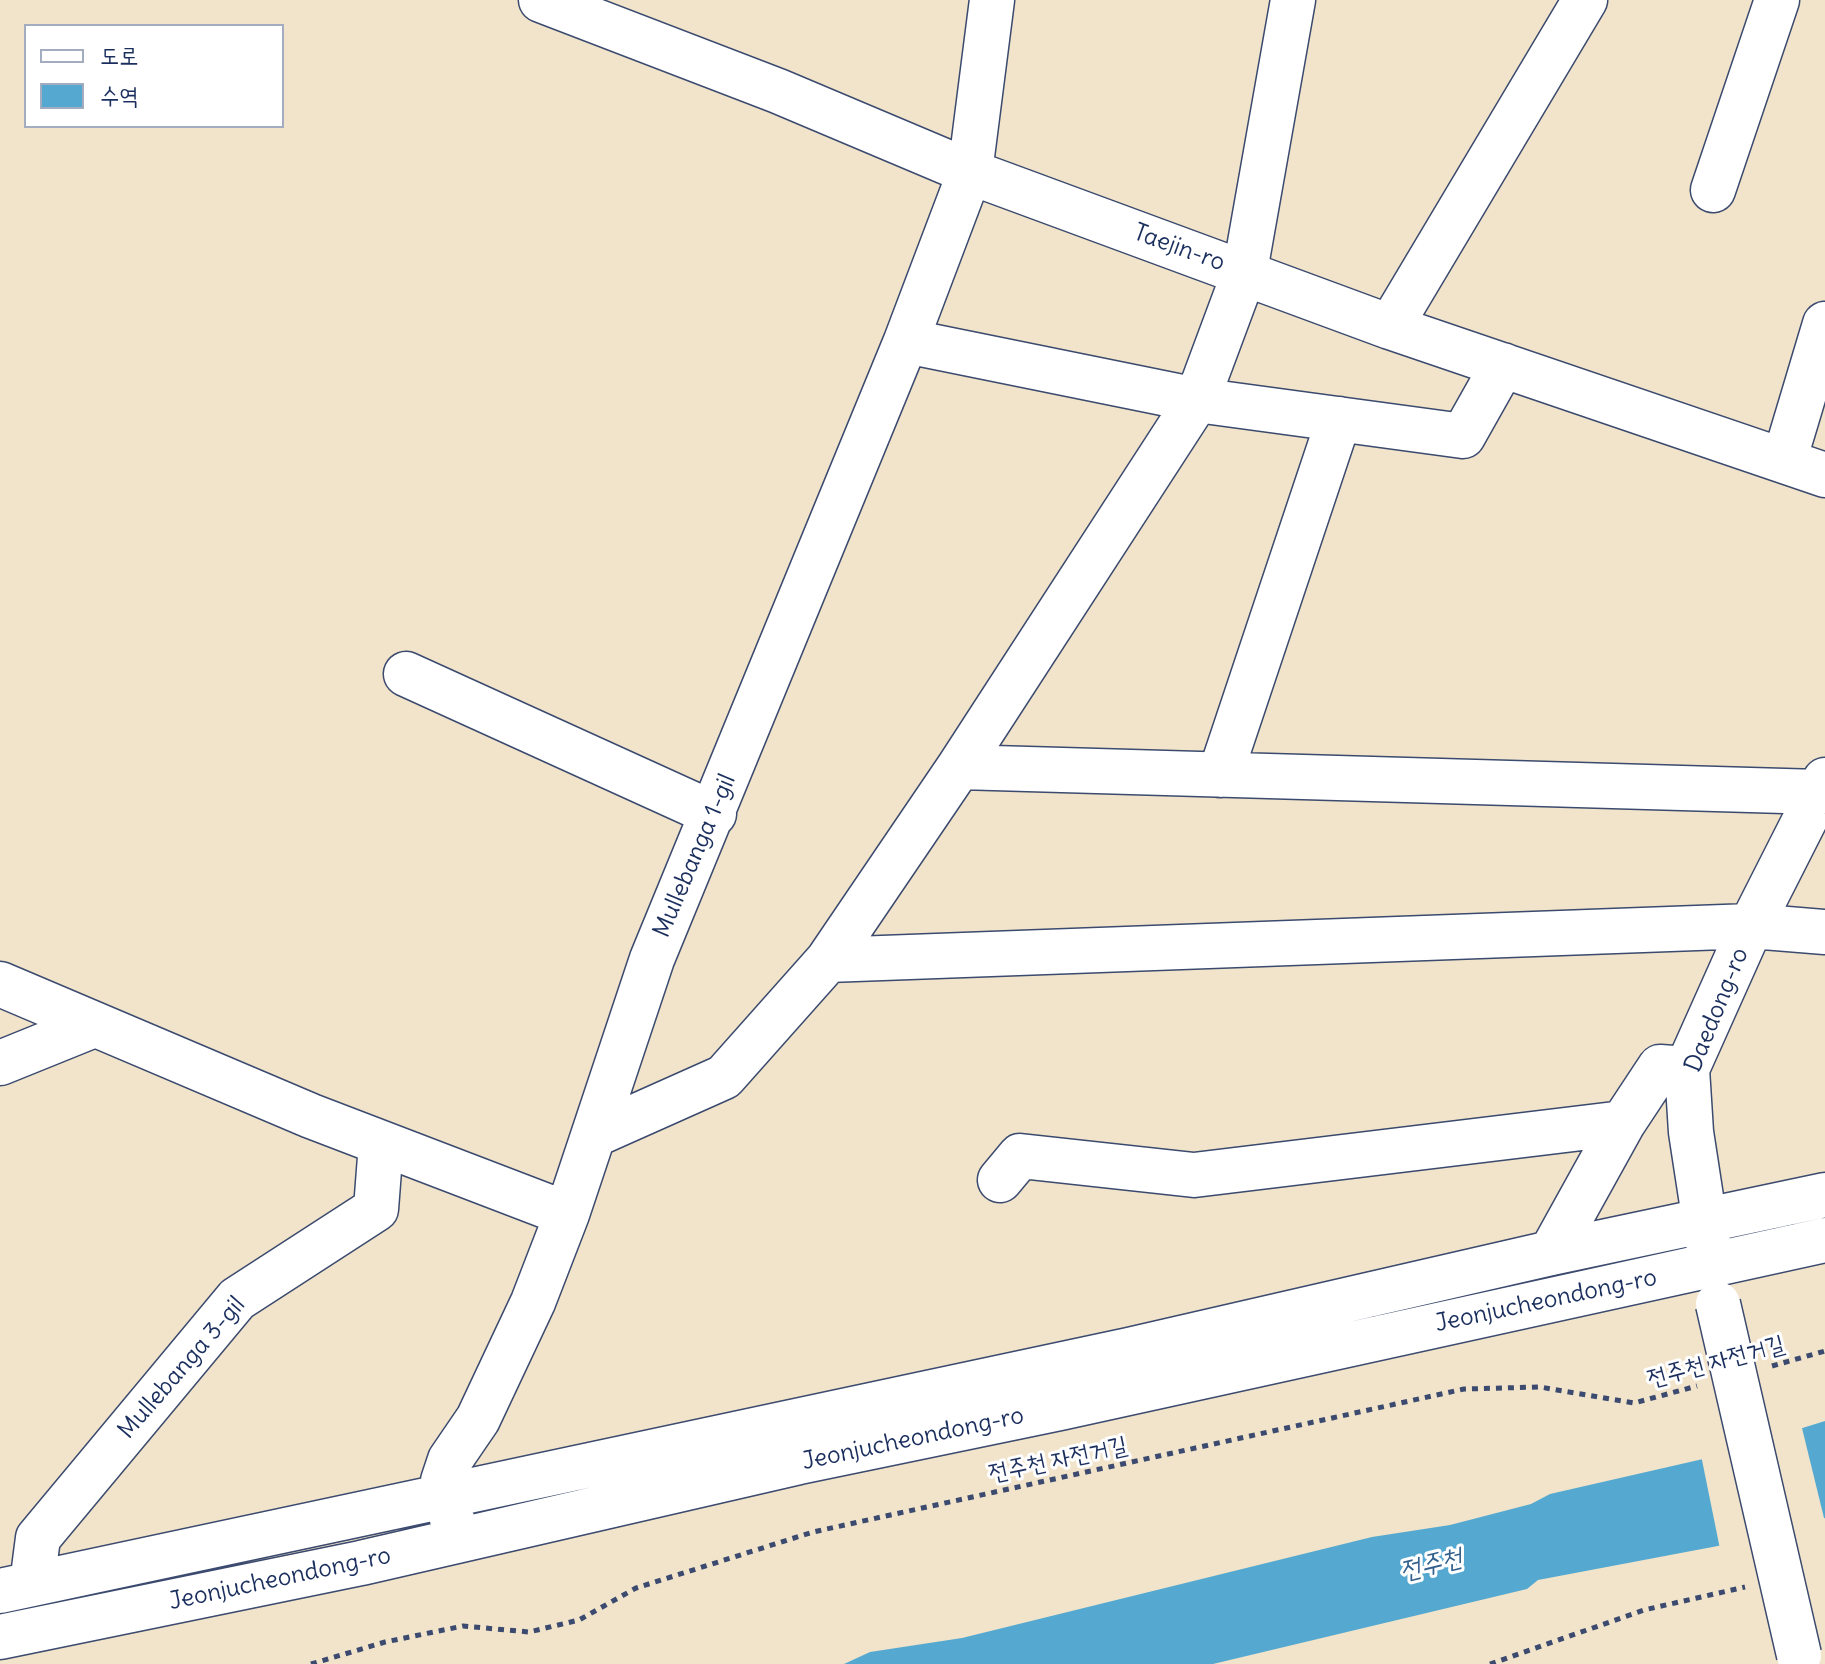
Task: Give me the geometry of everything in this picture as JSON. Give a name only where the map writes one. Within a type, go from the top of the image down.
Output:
[{"type":"street","name":"Taejin-ro","points":[[541,0],[778,91],[970,172],[1390,327],[1825,475]]},
{"type":"street","name":"Mullebanga 1-gil","points":[[457,1540],[443,1481],[450,1460],[484,1406],[533,1302],[567,1214],[652,959],[906,341],[970,172],[992,0]]},
{"type":"street","points":[[594,1135],[724,1077],[828,960],[959,767],[1197,400],[1245,271],[1293,0]]},
{"type":"street","points":[[1390,327],[1585,0]]},
{"type":"street","points":[[1713,190],[1777,0]]},
{"type":"street","points":[[1784,461],[1825,324]]},
{"type":"street","points":[[906,341],[1197,400],[1463,436],[1503,365]]},
{"type":"street","points":[[1220,775],[1339,419]]},
{"type":"street","points":[[406,674],[714,814]]},
{"type":"street","points":[[959,767],[1822,786]]},
{"type":"street","name":"Daedong-ro","points":[[1800,1659],[1715,1285],[1691,1132],[1687,1069],[1751,926],[1822,786]]},
{"type":"street","points":[[828,960],[1751,926],[1825,932]]},
{"type":"street","points":[[0,984],[381,1144],[567,1214]]},
{"type":"street","points":[[0,1063],[94,1025]]},
{"type":"street","points":[[1551,1253],[1623,1123],[1660,1067],[1687,1069]]},
{"type":"street","points":[[1000,1180],[1020,1156],[1194,1175],[1623,1123]]},
{"type":"street","name":"Mullebanga 3-gil","points":[[16,1587],[38,1538],[237,1299],[376,1209],[381,1144]]},
{"type":"street","name":"Jeonjucheondong-ro","points":[[16,1587],[1114,1353],[1551,1253],[1825,1195]]},
{"type":"street","name":"Jeonjucheondong-ro","points":[[0,1637],[457,1540],[799,1462],[1715,1285],[1825,1240]]},
{"type":"path","name":"전주천 자전거길","points":[[1770,1366],[1825,1351]]},
{"type":"path","name":"전주천 자전거길","points":[[311,1664],[385,1642],[463,1626],[529,1632],[579,1620],[636,1588],[813,1532],[1464,1389],[1540,1387],[1634,1403],[1710,1383]]},
{"type":"path","points":[[1490,1664],[1644,1610],[1750,1585]]},
{"type":"water","name":"전주천","points":[[1825,1421],[1825,1518],[1723,1545],[1538,1580],[1527,1589],[1213,1664],[844,1664],[870,1652],[962,1638],[1372,1537],[1450,1525],[1531,1504],[1550,1494],[1703,1459]]},
{"type":"pier","points":[[1801,1424],[1825,1522],[1720,1549],[1701,1455]]}]
